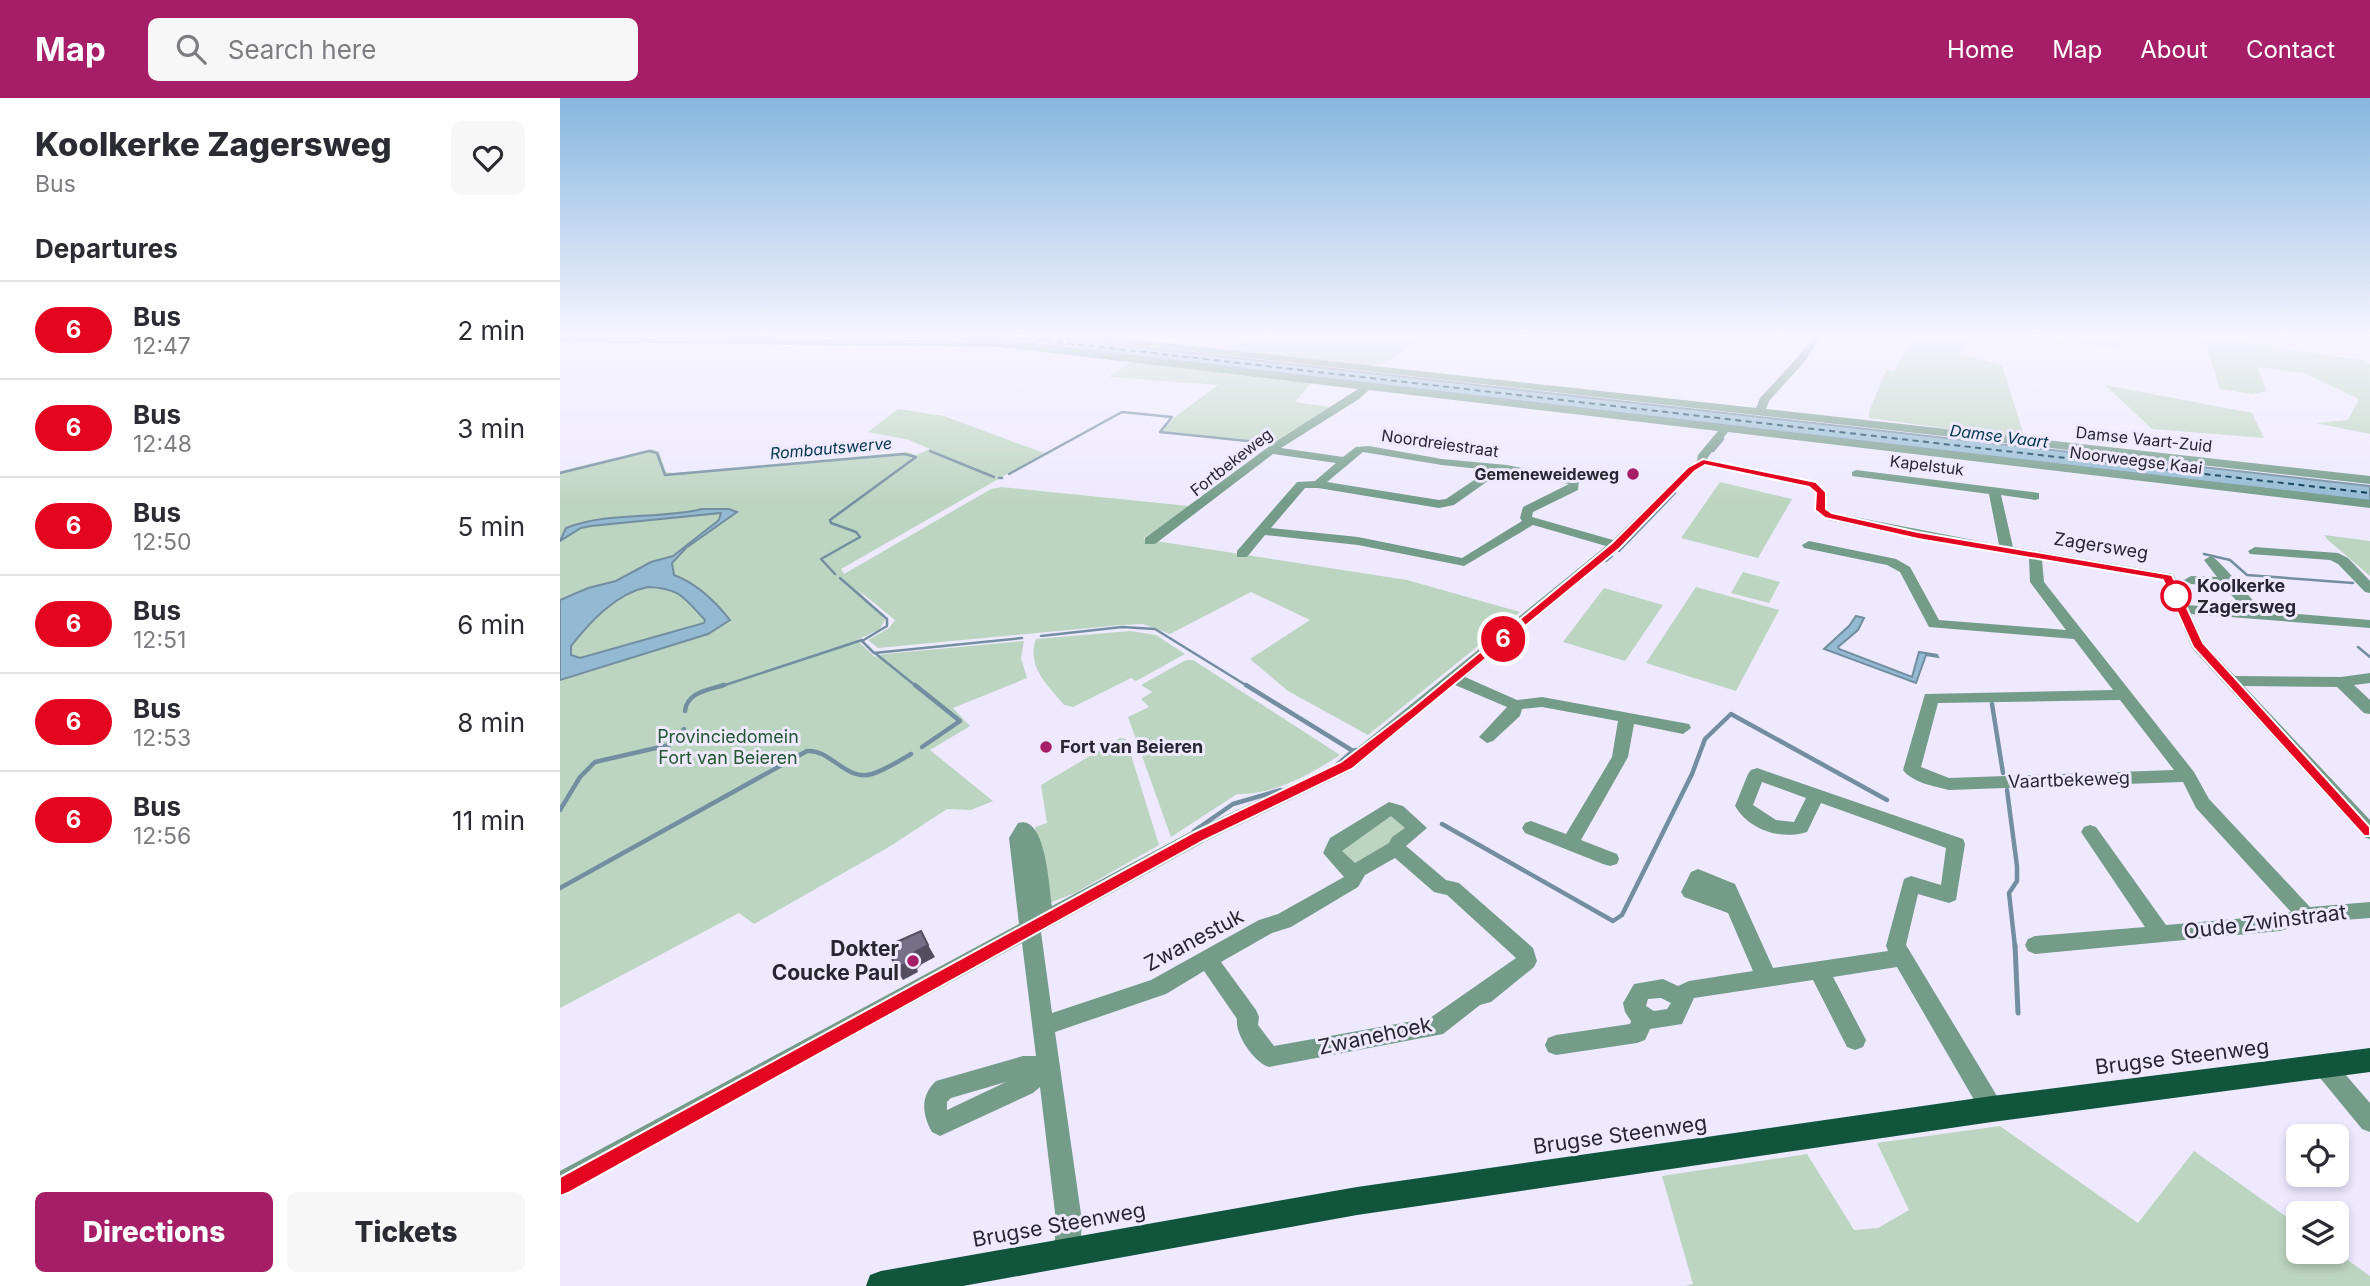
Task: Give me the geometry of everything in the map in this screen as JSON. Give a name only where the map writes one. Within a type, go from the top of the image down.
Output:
[{"type":"main road","name":"Brugse Steenweg","points":[[881,1286],[1357,1201],[1992,1110],[2370,1060]]},
{"type":"street","name":"Fortbekeweg","points":[[1150,541],[1304,426],[1361,391]]},
{"type":"street","name":"Noorweegse Kaai","points":[[1413,391],[2370,504]]},
{"type":"street","name":"Damse Vaart-Zuid","points":[[1576,391],[2370,480]]},
{"type":"street","points":[[1760,412],[1764,400],[1772,391]]},
{"type":"street","points":[[560,1185],[1222,824],[1346,766],[1456,679],[1616,545],[1691,469],[1703,462],[1702,457],[1726,428]]},
{"type":"street","name":"Noordreiestraat","points":[[1272,450],[1345,461],[1360,449],[1369,449],[1576,482],[1574,487],[1527,510],[1526,518],[1531,521]]},
{"type":"street","points":[[1318,484],[1345,461]]},
{"type":"street","points":[[1242,554],[1301,485],[1318,484],[1440,505],[1450,502],[1500,468]]},
{"type":"street","name":"Kapelstuk","points":[[1856,474],[2035,496]]},
{"type":"street","points":[[1994,491],[2007,550]]},
{"type":"street","name":"Zagersweg","points":[[1829,516],[1918,535],[2168,577],[2197,645],[2370,832]]},
{"type":"street","points":[[1261,531],[1358,541],[1464,562],[1531,521],[1616,545]]},
{"type":"street","points":[[1809,545],[1891,562],[1905,570],[1934,624],[2078,635]]},
{"type":"street","points":[[2255,551],[2333,556],[2343,561],[2370,589]]},
{"type":"street","points":[[2035,555],[2037,582],[2188,776],[2202,803],[2306,915]]},
{"type":"street","points":[[2211,560],[2227,582],[2258,615]]},
{"type":"street","points":[[2191,580],[2227,582]]},
{"type":"street","points":[[2182,610],[2370,624]]},
{"type":"street","points":[[2230,681],[2341,682],[2370,678]]},
{"type":"street","points":[[1456,679],[1515,705],[1542,702],[1683,728]]},
{"type":"street","points":[[2341,682],[2370,709]]},
{"type":"street","name":"Vaartbekeweg","points":[[2124,695],[1931,698],[1912,770],[1927,778],[1949,784],[2188,776]]},
{"type":"street","points":[[1487,737],[1514,712],[1515,705]]},
{"type":"street","points":[[1570,842],[1620,757],[1627,719]]},
{"type":"street","points":[[1815,795],[1956,844],[1949,895],[1911,884],[1896,946],[1992,1110]]},
{"type":"street","name":"Zwanestuk","points":[[1044,1026],[1158,987],[1266,926],[1284,922],[1351,882],[1358,870],[1396,848],[1399,842],[1418,828],[1397,811],[1389,809],[1337,843],[1332,853],[1355,875]]},
{"type":"street","points":[[1531,828],[1610,859]]},
{"type":"street","name":"Oude Zwinstraat","points":[[2090,832],[2160,933]]},
{"type":"street","name":"Zwanehoek","points":[[1208,960],[1248,1017],[1247,1027],[1269,1057],[1435,1027],[1527,961],[1526,954],[1452,888],[1441,887],[1396,848]]},
{"type":"street","points":[[1735,908],[1768,978]]},
{"type":"street","name":"Oude Zwinstraat","points":[[2035,945],[2280,923],[2306,915],[2370,910]]},
{"type":"street","points":[[1038,926],[1044,1026],[1069,1221],[1067,1252]]},
{"type":"street","points":[[1556,1045],[1637,1033],[1644,1017],[1653,1021],[1674,1017],[1682,1004],[1679,997],[1689,990],[1903,957]]},
{"type":"street","points":[[1819,970],[1855,1040]]},
{"type":"street","points":[[2324,1066],[2370,1121]]},
{"type":"green space","points":[[1209,391],[1304,391],[1295,402],[1330,407],[1273,443],[1162,431],[1176,416]]},
{"type":"green space","points":[[1877,391],[2010,391],[2025,439],[1869,418]]},
{"type":"green space","points":[[2112,391],[2139,391],[2252,413],[2264,438],[2152,429]]},
{"type":"green space","points":[[2236,391],[2265,391],[2252,394]]},
{"type":"green space","points":[[2343,391],[2370,391],[2370,434],[2315,423],[2348,420],[2357,398]]},
{"type":"green space","name":"Provinciedomein Fort van Beieren","points":[[898,409],[944,416],[1044,453],[841,569],[844,574],[991,489],[1002,487],[1189,506],[1143,539],[1407,580],[1520,612],[1368,735],[1288,691],[1250,659],[1310,620],[1251,592],[1170,634],[1143,624],[1121,625],[878,648],[868,640],[889,628],[895,620],[858,590],[885,620],[880,629],[857,640],[875,657],[1024,641],[1021,658],[1027,678],[953,708],[970,726],[930,750],[993,801],[971,810],[947,809],[889,847],[754,924],[739,913],[560,1008],[560,471],[652,449],[659,452],[666,472],[673,473],[908,452],[916,455],[930,449],[909,440],[868,432]]},
{"type":"green space","points":[[1720,482],[1792,499],[1758,558],[1681,538]]},
{"type":"green space","points":[[2324,535],[2370,541],[2370,576],[2328,540]]},
{"type":"green space","points":[[1743,572],[1780,582],[1769,603],[1731,593]]},
{"type":"green space","points":[[1696,587],[1779,610],[1736,691],[1646,663]]},
{"type":"green space","points":[[1604,588],[1663,605],[1625,661],[1563,642]]},
{"type":"green space","points":[[1130,631],[1156,635],[1185,654],[1136,681],[1131,678],[1073,707],[1064,705],[1045,683],[1036,667],[1036,639]]},
{"type":"green space","points":[[1186,660],[1193,660],[1340,755],[1304,776],[1278,787],[1237,794],[1171,837],[1128,717],[1149,707],[1141,699],[1152,692],[1141,685]]},
{"type":"green space","points":[[1120,738],[1126,739],[1159,845],[1075,893],[1047,904],[1035,827],[1047,823],[1041,785]]},
{"type":"green space","points":[[1391,816],[1399,816],[1409,832],[1356,864],[1338,850]]},
{"type":"green space","points":[[2000,1126],[2138,1223],[2194,1151],[2286,1216],[2286,1264],[2349,1264],[2349,1261],[2370,1276],[2370,1286],[1685,1286],[1693,1284],[1662,1176],[1807,1154],[1854,1230],[1878,1228],[1909,1210],[1877,1143]]},
{"type":"water","points":[[1436,391],[1533,391],[2370,486],[2370,501]]},
{"type":"water","points":[[729,509],[737,512],[686,548],[672,563],[674,575],[705,594],[730,620],[708,634],[560,680],[560,600],[588,588],[616,581],[651,562],[673,556],[719,520],[721,513],[591,526],[581,528],[560,541],[566,528],[599,519]],"holes":[[[659,588],[681,596],[705,620],[704,623],[580,658],[571,655],[571,646],[578,637],[595,618],[615,602],[636,590]]]},
{"type":"water","points":[[1856,616],[1864,618],[1858,630],[1838,647],[1839,649],[1912,677],[1919,652],[1938,657],[1926,655],[1916,683],[1824,649]]},
{"type":"building","points":[[921,931],[928,945],[915,952],[910,957],[911,961],[896,969],[889,950],[894,948],[892,944]]},
{"type":"waterway","points":[[1009,474],[1122,412],[1172,417],[1160,432],[1276,444]]},
{"type":"waterway","name":"Rombautswerve","points":[[1713,451],[1723,439]]},
{"type":"waterway","name":"Rombautswerve","points":[[560,473],[649,451],[657,453],[665,475],[904,454],[916,457],[830,520],[831,523],[856,532],[860,537],[821,559],[835,574]]},
{"type":"waterway","points":[[930,451],[994,477]]},
{"type":"waterway","name":"Rombautswerve","points":[[1619,551],[1675,493]]},
{"type":"waterway","points":[[2204,554],[2230,560],[2247,575],[2353,583]]},
{"type":"waterway","name":"Rombautswerve","points":[[1606,561],[1612,556]]},
{"type":"waterway","name":"Rombautswerve","points":[[840,578],[887,619],[887,626],[862,641],[874,653],[1022,638]]},
{"type":"waterway","name":"Rombautswerve","points":[[1041,636],[1122,627],[1155,629],[1249,687]]},
{"type":"waterway","points":[[719,687],[862,640]]},
{"type":"waterway","points":[[2358,647],[2370,657]]},
{"type":"waterway","points":[[875,653],[917,687]]},
{"type":"waterway","points":[[685,711],[694,696],[724,685]]},
{"type":"waterway","points":[[915,685],[960,721],[922,747]]},
{"type":"waterway","name":"Rombautswerve","points":[[1246,685],[1353,751]]},
{"type":"waterway","points":[[1992,704],[2003,773]]},
{"type":"waterway","points":[[1442,824],[1613,921],[1622,915],[1692,774],[1705,739],[1731,714],[1887,800]]},
{"type":"waterway","points":[[560,810],[580,777],[595,762],[669,745],[684,729]]},
{"type":"waterway","points":[[560,888],[807,751],[824,755],[846,770],[863,775],[882,770],[911,754]]},
{"type":"waterway","points":[[1338,764],[1353,751]]},
{"type":"waterway","points":[[1194,831],[1233,804],[1281,790]]},
{"type":"waterway","points":[[2007,790],[2017,866],[2017,881],[2009,893],[2015,947]]},
{"type":"waterway","points":[[2015,945],[2018,1013]]},
{"type":"ferry route","points":[[1487,391],[2370,493]]},
{"type":"bus line","name":"6","points":[[560,1185],[1197,837],[1346,766],[1629,534],[1691,469],[1703,462],[1817,487],[1821,492],[1820,510],[1829,516],[1918,535],[2168,577],[2197,645],[2370,832]]},
{"type":"place","name":"Gemeneweideweg","points":[[1633,474]]},
{"type":"place","name":"Koolkerke Zagersweg","points":[[2176,596]]},
{"type":"place","name":"Fort van Beieren","points":[[1046,747]]},
{"type":"place","name":"Dokter Coucke Paul","points":[[913,961]]},
{"type":"water label","name":"Damse Vaart","points":[[1999,436]]}]
